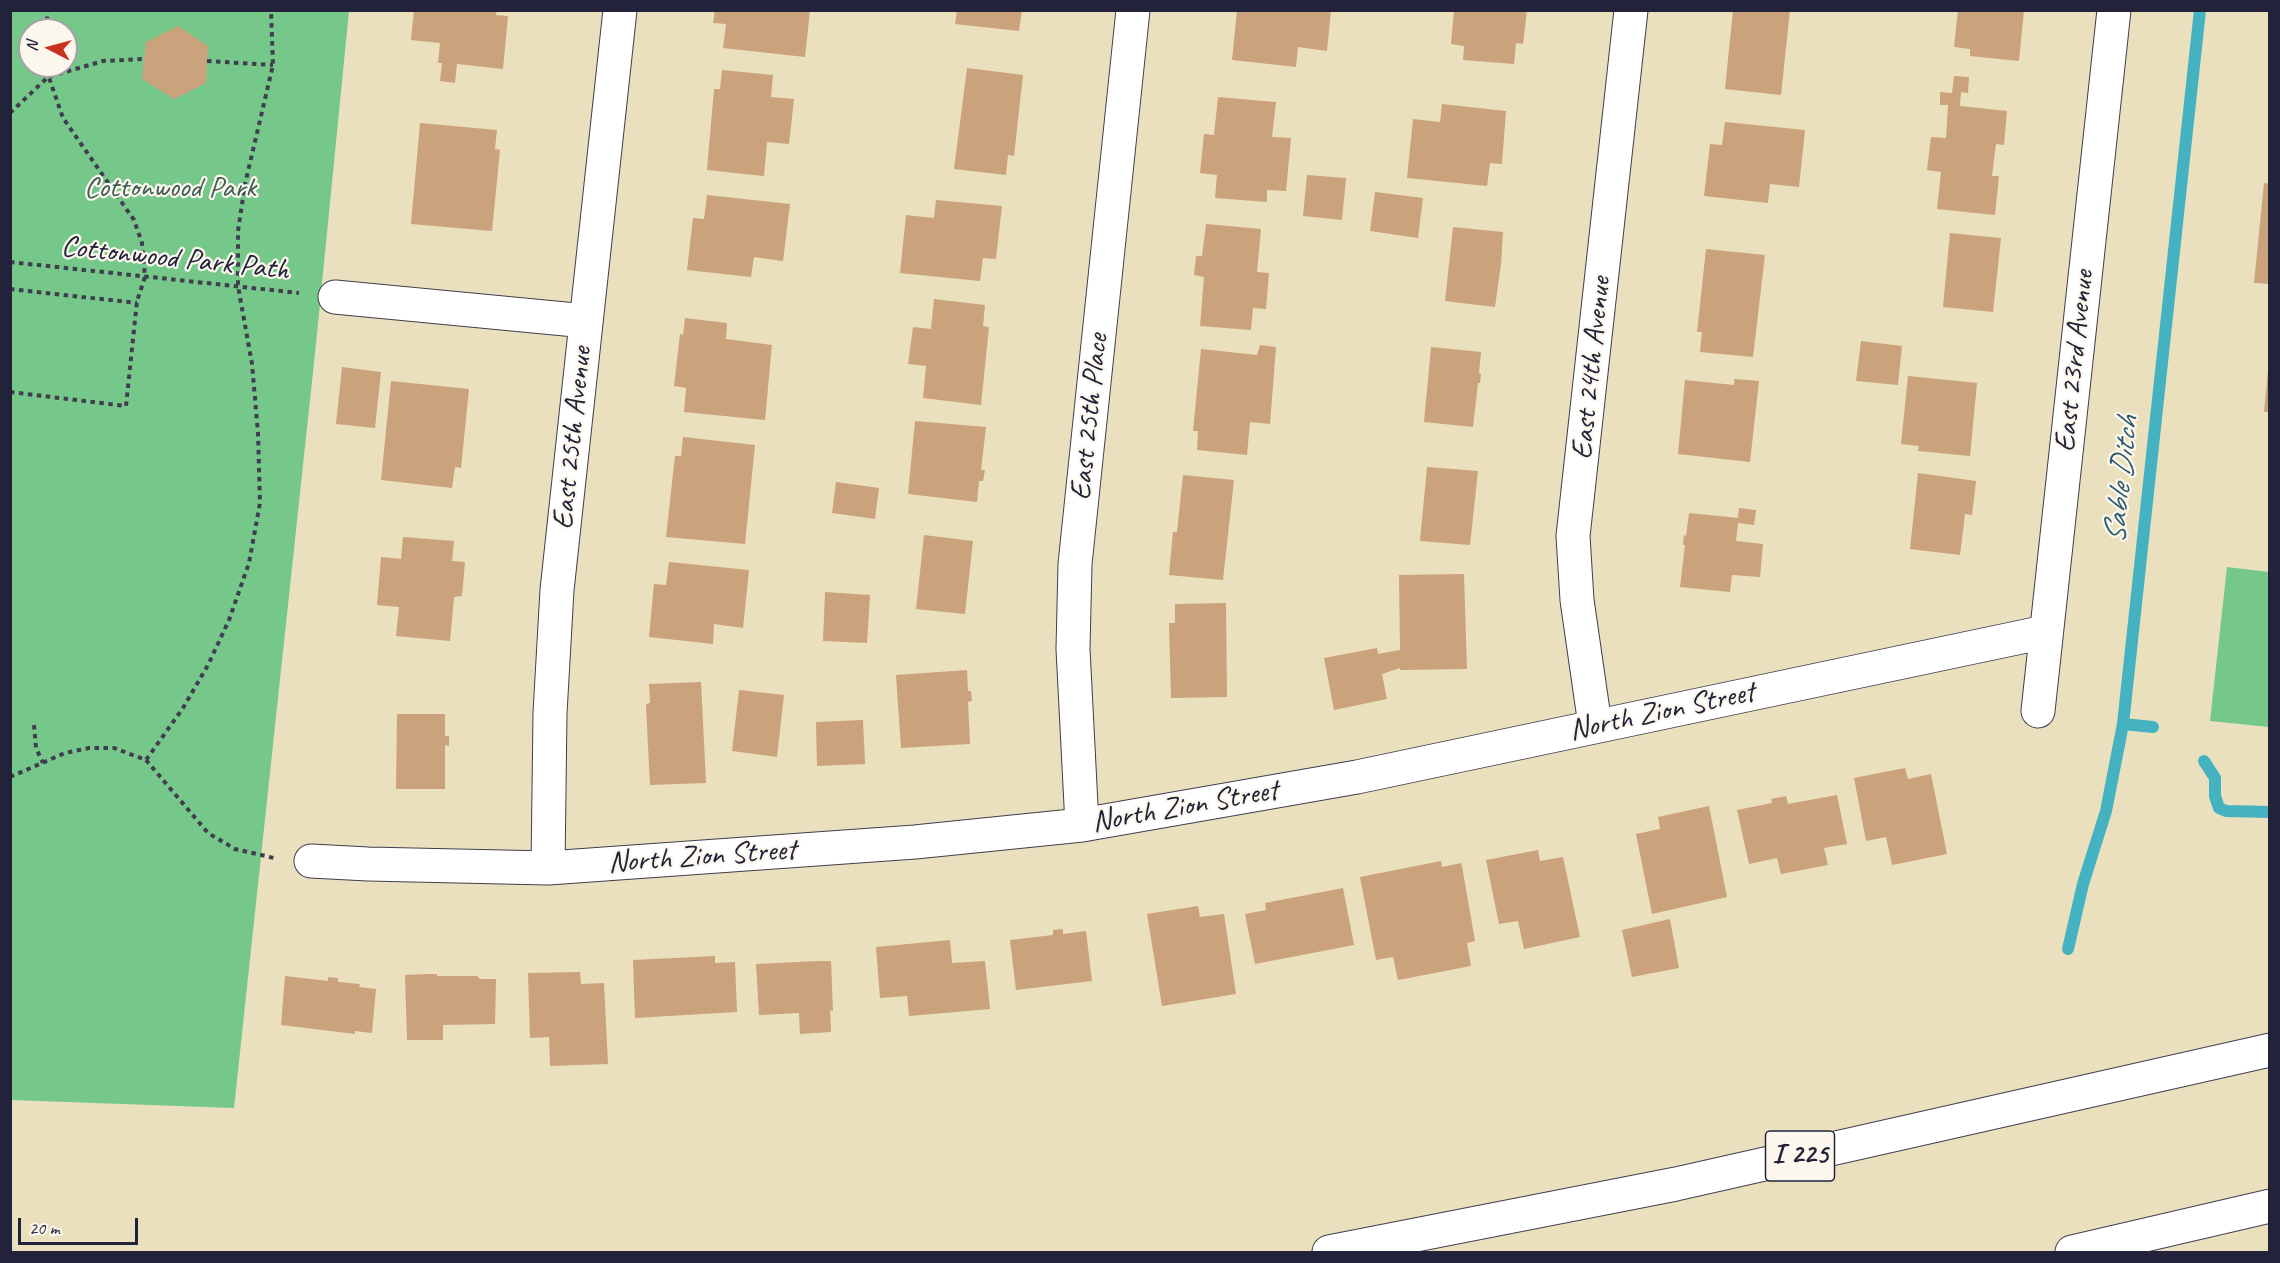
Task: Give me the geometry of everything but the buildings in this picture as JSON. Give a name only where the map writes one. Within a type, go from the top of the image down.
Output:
[{"type":"main road","name":"East 25th Avenue","points":[[548,868],[550,712],[557,590],[620,10]]},
{"type":"main road","name":"East 25th Place","points":[[1082,825],[1074,683],[1075,564],[1133,10]]},
{"type":"main road","name":"East 24th Avenue","points":[[1595,725],[1577,600],[1574,536],[1631,10]]},
{"type":"main road","name":"East 23rd Avenue","points":[[2038,711],[2114,10]]},
{"type":"main road","points":[[335,297],[586,321]]},
{"type":"main road","name":"North Zion Street","points":[[311,861],[548,868],[915,842],[1082,825],[1357,777],[1595,725],[2045,632]]},
{"type":"main road","name":"I 225","points":[[1329,1252],[1676,1184],[2270,1050]]},
{"type":"main road","points":[[2072,1252],[2270,1206]]},
{"type":"path","points":[[146,760],[183,708],[208,665],[229,620],[249,563],[260,503],[258,433],[252,364],[238,286],[238,231],[245,184],[273,64],[271,10]]},
{"type":"path","points":[[78,68],[103,61],[144,59]]},
{"type":"path","points":[[207,61],[273,64]]},
{"type":"path","points":[[10,113],[46,78]]},
{"type":"path","points":[[10,392],[126,406],[137,303],[145,277],[142,243],[134,220],[63,118],[49,78]]},
{"type":"path","name":"Cottonwood Park Path","points":[[10,262],[335,297]]},
{"type":"path","points":[[10,289],[137,303]]},
{"type":"path","points":[[34,725],[36,748],[43,763]]},
{"type":"path","points":[[10,777],[65,753],[90,748],[114,748],[146,760],[208,833],[235,849],[273,858]]},
{"type":"green space","name":"Cottonwood Park","points":[[11,11],[349,11],[316,344],[234,1108],[11,1100]]},
{"type":"green space","points":[[2227,567],[2269,572],[2269,727],[2210,721]]},
{"type":"waterway","name":"Sable Ditch","points":[[2068,949],[2083,884],[2106,811],[2123,724],[2200,10]]},
{"type":"waterway","points":[[2123,724],[2153,727]]},
{"type":"waterway","points":[[2204,761],[2215,778],[2215,796],[2219,808],[2226,811],[2270,812]]}]
